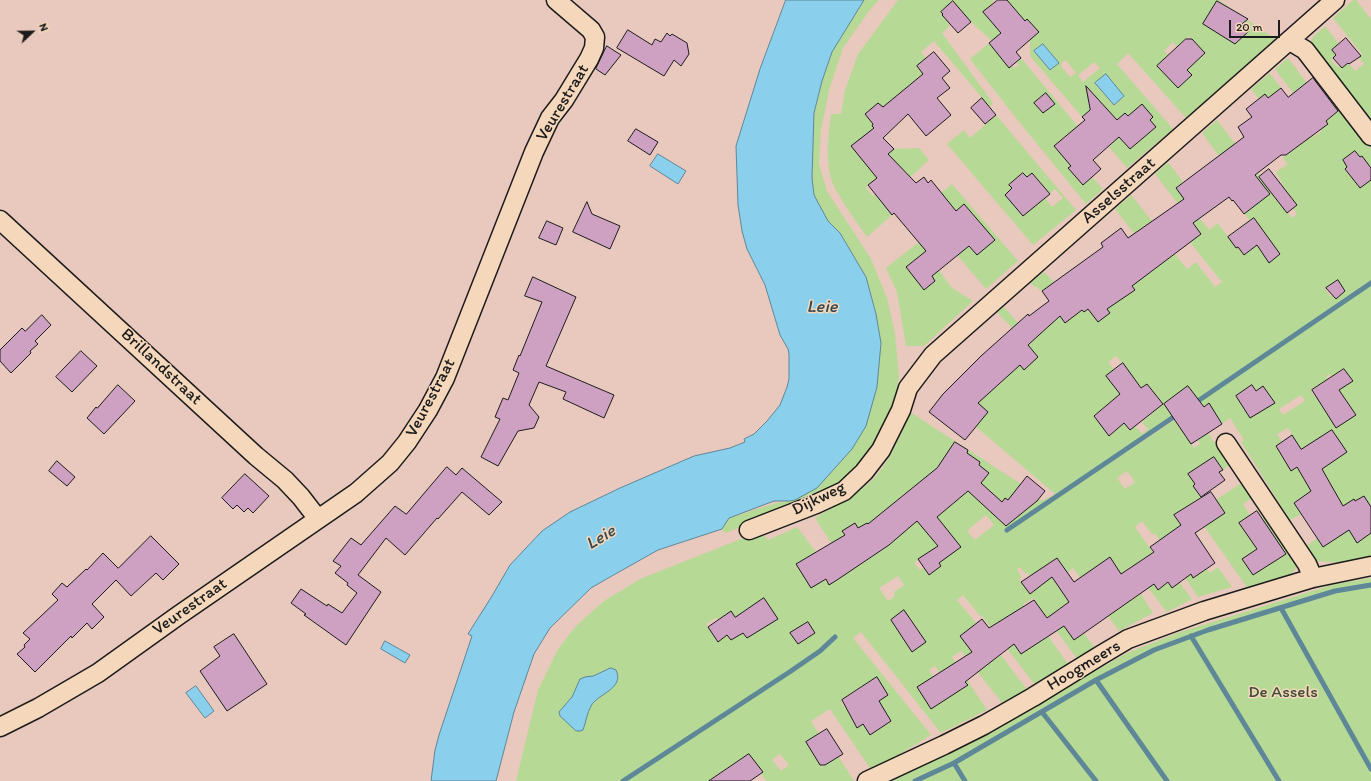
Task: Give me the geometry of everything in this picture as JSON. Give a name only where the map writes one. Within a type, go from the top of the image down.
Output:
[{"type":"street","name":"Veurestraat","points":[[0,727],[38,708],[98,673],[185,610],[356,493],[390,463],[407,442],[418,426],[445,378],[534,152],[550,118],[564,100],[594,48],[595,37],[591,30],[556,0]]},
{"type":"street","name":"Asselsstraat","points":[[908,388],[933,354],[1335,0]]},
{"type":"street","points":[[1290,41],[1305,50],[1371,136]]},
{"type":"street","name":"Brillandstraat","points":[[0,220],[256,456],[285,480],[301,497],[318,519]]},
{"type":"street","name":"Dijkweg","points":[[749,530],[816,504],[844,491],[864,472],[881,450],[901,410],[908,388]]},
{"type":"street","points":[[1226,443],[1307,564],[1313,578]]},
{"type":"street","name":"Hoogmeers","points":[[867,781],[944,746],[984,725],[1128,639],[1204,612],[1313,578],[1371,566]]},
{"type":"green space","points":[[864,0],[879,0],[869,11],[843,48],[829,90],[821,130],[819,164],[827,191],[871,259],[887,298],[895,333],[899,378],[894,406],[864,464],[840,485],[796,506],[725,533],[722,529],[729,518],[776,503],[795,500],[817,488],[877,387],[881,343],[876,314],[866,277],[840,233],[828,221],[814,195],[812,178],[814,113],[822,81],[832,52]]},
{"type":"green space","points":[[898,0],[994,0],[992,2],[993,4],[986,9],[991,15],[988,18],[1001,33],[992,41],[971,22],[953,1],[941,12],[950,24],[948,26],[949,27],[942,33],[993,103],[990,107],[934,41],[921,52],[926,58],[917,66],[927,78],[924,81],[920,76],[888,112],[878,103],[865,114],[884,137],[884,139],[872,151],[891,157],[889,154],[894,149],[919,148],[929,160],[907,180],[928,204],[952,184],[1018,261],[986,289],[957,255],[935,244],[906,267],[924,290],[935,281],[932,276],[939,270],[951,287],[973,301],[924,346],[906,346],[897,292],[886,268],[935,229],[882,173],[866,188],[873,196],[875,195],[892,215],[867,237],[836,190],[832,182],[828,163],[828,143],[831,114],[841,114],[845,90],[858,54]]},
{"type":"green space","points":[[1007,0],[1219,0],[1275,39],[1186,118],[1128,53],[1117,64],[1173,129],[1127,168],[1109,147],[1119,137],[1130,149],[1156,127],[1150,120],[1153,117],[1146,109],[1134,111],[1128,116],[1125,113],[1117,120],[1095,97],[1088,103],[1090,110],[1082,117],[1030,56],[1030,39],[1038,32],[1027,19],[1025,21]],"holes":[[[1217,1],[1235,12],[1238,21],[1249,31],[1235,44],[1203,24]],[[1189,36],[1205,53],[1187,70],[1191,76],[1178,88],[1171,81],[1176,77],[1162,62],[1168,55],[1164,51],[1173,42],[1177,47]],[[1066,60],[1076,73],[1070,77],[1061,66],[1062,62]],[[1094,62],[1100,68],[1083,82],[1078,75]]]},
{"type":"green space","points":[[1353,0],[1356,0],[1371,19],[1371,124],[1311,47],[1310,42],[1313,37],[1325,26],[1339,44],[1332,50],[1336,55],[1331,60],[1337,67],[1339,65],[1342,68],[1348,63],[1355,71],[1364,64],[1359,58],[1362,54],[1333,18]]},
{"type":"green space","points":[[989,43],[1009,67],[1012,65],[1015,68],[1019,65],[1017,62],[1021,58],[1080,129],[1072,136],[1069,133],[1054,146],[1063,156],[1075,162],[1068,168],[1083,185],[1092,177],[1103,189],[1086,204],[970,59]],"holes":[[[1045,93],[1054,104],[1043,113],[1034,103]]]},
{"type":"green space","points":[[1288,58],[1307,83],[1327,120],[1341,109],[1371,149],[1371,168],[1362,156],[1360,157],[1355,151],[1343,160],[1347,167],[1345,169],[1360,188],[1371,180],[1371,507],[1364,496],[1355,501],[1353,499],[1350,501],[1352,504],[1344,509],[1368,535],[1371,533],[1371,558],[1341,563],[1317,561],[1306,546],[1318,538],[1324,547],[1340,536],[1311,491],[1294,502],[1301,514],[1290,520],[1241,442],[1244,440],[1230,418],[1222,424],[1209,404],[1178,425],[1194,448],[1200,444],[1198,440],[1208,433],[1230,465],[1223,470],[1188,474],[1195,484],[1193,486],[1201,497],[1174,515],[1187,535],[1172,545],[1193,578],[1207,569],[1210,573],[1218,567],[1232,587],[1198,597],[1155,533],[1153,535],[1142,521],[1135,527],[1154,554],[1149,555],[1140,561],[1145,568],[1144,569],[1158,589],[1168,583],[1172,587],[1179,582],[1192,599],[1167,612],[1131,566],[1121,574],[1110,557],[1105,588],[1119,609],[1141,594],[1153,613],[1119,631],[1073,568],[1067,573],[1056,558],[1044,567],[1069,602],[1056,612],[1074,640],[1084,633],[1094,647],[1077,659],[1033,598],[1023,604],[1024,606],[1000,622],[1020,654],[1048,636],[1068,664],[1036,686],[982,616],[981,617],[963,595],[957,600],[976,623],[960,636],[984,667],[1001,655],[1028,691],[1002,703],[961,651],[952,657],[987,710],[941,733],[861,632],[853,638],[931,735],[872,771],[830,709],[811,721],[819,734],[806,743],[822,767],[838,756],[854,781],[766,781],[761,773],[763,772],[749,754],[717,776],[718,781],[516,781],[538,690],[558,649],[577,625],[604,601],[640,579],[761,531],[768,540],[797,527],[816,552],[796,564],[811,588],[826,579],[830,584],[850,572],[815,518],[853,495],[873,479],[890,456],[910,412],[1021,484],[1042,501],[1055,494],[968,420],[977,402],[992,384],[996,388],[1008,376],[1006,373],[1018,363],[1034,360],[1038,357],[1028,345],[1059,314],[1065,323],[1077,314],[1066,289],[1084,312],[1088,309],[1098,322],[1110,313],[1099,298],[1116,284],[1126,297],[1135,290],[1122,270],[1137,265],[1146,276],[1159,266],[1115,209],[1131,195],[1154,223],[1150,226],[1148,223],[1138,231],[1152,251],[1173,252],[1187,269],[1196,262],[1215,287],[1222,282],[1190,242],[1201,234],[1155,174],[1168,162],[1183,182],[1176,188],[1209,230],[1218,223],[1236,248],[1238,247],[1244,255],[1257,245],[1269,262],[1280,255],[1254,219],[1250,221],[1237,204],[1251,193],[1259,203],[1269,195],[1262,186],[1219,156],[1202,133],[1217,120],[1292,218],[1297,214],[1293,208],[1297,204],[1285,189],[1276,172],[1288,164],[1283,158],[1296,148],[1292,142],[1305,126],[1313,137],[1322,131],[1275,69]],"holes":[[[1338,280],[1345,291],[1336,299],[1332,295],[1330,296],[1325,289]],[[1116,356],[1127,369],[1114,370],[1108,362]],[[1344,369],[1352,381],[1339,389],[1356,415],[1326,413],[1318,400],[1334,389],[1326,376],[1329,374],[1331,377]],[[1325,381],[1329,386],[1314,396],[1311,390]],[[1147,384],[1163,404],[1142,422],[1148,429],[1142,434],[1135,426],[1129,430],[1120,419],[1141,388]],[[1252,385],[1256,391],[1264,386],[1270,397],[1267,408],[1250,418],[1236,396]],[[1301,395],[1305,401],[1283,415],[1279,409]],[[1105,407],[1109,435],[1094,416]],[[1185,407],[1188,411],[1071,489],[1068,486]],[[1288,428],[1308,460],[1291,471],[1276,446],[1282,442],[1277,434]],[[1332,431],[1346,452],[1304,480],[1315,445],[1313,442]],[[965,448],[968,450],[967,453],[980,462],[969,478]],[[983,468],[989,473],[981,483],[975,479]],[[1322,470],[1330,482],[1327,485],[1333,489],[1343,507],[1314,475]],[[1127,471],[1135,482],[1125,489],[1117,478]],[[951,480],[967,492],[946,510],[941,503]],[[905,493],[924,515],[902,534],[881,514]],[[986,515],[994,525],[975,540],[967,531]],[[855,523],[858,528],[867,523],[885,548],[862,564],[842,531]],[[930,551],[936,559],[920,570],[914,563]],[[936,559],[941,566],[928,575],[924,568]],[[1020,567],[1026,574],[1028,573],[1038,587],[1029,593],[1019,579],[1022,577],[1017,570]],[[898,576],[904,585],[894,592],[895,596],[888,601],[879,588]],[[764,598],[775,615],[762,624],[764,627],[747,638],[743,633],[731,640],[727,635],[717,641],[706,624],[715,618],[718,620],[731,611],[735,617]],[[909,616],[926,642],[912,652],[895,626]],[[808,622],[815,633],[798,644],[790,633]],[[954,664],[967,685],[934,677],[929,670],[935,666],[940,673]],[[877,677],[888,695],[882,699],[870,682]],[[867,683],[891,721],[871,735],[863,724],[857,727],[845,706],[843,706],[841,702],[842,699]],[[780,754],[789,765],[781,771],[772,760]]]},
{"type":"green space","points":[[1270,73],[1281,88],[1268,98],[1265,94],[1259,99],[1251,89]]},
{"type":"green space","points":[[996,115],[1076,210],[1033,245],[947,144],[964,130],[970,138]],"holes":[[[1023,173],[1027,177],[1032,173],[1046,189],[1041,194],[1044,199],[1023,216],[1005,195],[1012,188],[1009,185]],[[1055,189],[1063,198],[1052,207],[1045,198]]]},
{"type":"green space","points":[[1044,272],[1054,282],[1042,291],[1030,283]]},
{"type":"green space","points":[[1003,306],[1018,323],[1012,328],[997,312]]},
{"type":"green space","points":[[1242,483],[1252,498],[1243,504],[1250,515],[1241,522],[1244,530],[1257,549],[1242,559],[1253,575],[1286,554],[1262,518],[1266,515],[1298,563],[1294,571],[1289,575],[1248,589],[1195,513]]},
{"type":"green space","name":"De Assels","points":[[1371,578],[1371,781],[892,781],[967,743],[1127,653],[1180,632],[1335,584]]},
{"type":"water","name":"Leie","points":[[786,0],[864,0],[832,52],[822,81],[814,113],[812,178],[814,195],[828,221],[840,233],[866,277],[876,314],[881,343],[877,387],[866,426],[852,449],[817,488],[795,500],[774,501],[729,518],[722,529],[658,550],[591,588],[550,628],[534,654],[514,712],[496,781],[431,781],[435,750],[439,735],[472,636],[468,634],[510,565],[542,531],[570,512],[620,488],[694,456],[730,448],[745,442],[744,439],[754,434],[780,405],[789,379],[789,354],[788,349],[780,335],[765,285],[747,249],[742,231],[738,205],[736,146],[760,69]]},
{"type":"water","points":[[1043,44],[1059,63],[1050,70],[1034,51]]},
{"type":"water","points":[[1106,74],[1124,96],[1114,105],[1095,83]]},
{"type":"water","points":[[658,154],[686,171],[678,184],[650,166]]},
{"type":"water","points":[[385,641],[410,655],[405,663],[381,649]]},
{"type":"water","points":[[611,668],[616,670],[618,677],[617,682],[614,687],[594,702],[588,712],[583,730],[576,731],[560,716],[559,712],[572,697],[580,679],[593,676]]},
{"type":"water","points":[[196,686],[214,711],[205,718],[186,693]]},
{"type":"building","points":[[998,0],[1007,0],[1025,21],[1027,19],[1039,32],[1016,52],[1021,58],[1009,68],[989,43],[1001,33],[983,12]]},
{"type":"building","points":[[953,1],[971,22],[958,33],[941,12]]},
{"type":"building","points":[[1217,1],[1248,19],[1242,24],[1249,31],[1235,44],[1203,24]]},
{"type":"building","points":[[628,30],[652,45],[655,39],[661,42],[667,33],[670,36],[672,34],[687,43],[689,54],[681,66],[674,60],[664,76],[617,48]]},
{"type":"building","points":[[1346,38],[1361,56],[1342,68],[1333,58],[1336,55],[1332,50]]},
{"type":"building","points":[[1186,39],[1192,39],[1205,53],[1187,70],[1192,75],[1178,88],[1157,66]]},
{"type":"building","points":[[607,46],[621,55],[605,75],[596,69]]},
{"type":"building","points":[[934,52],[950,71],[942,78],[950,88],[937,98],[951,115],[926,136],[908,114],[883,138],[894,149],[888,154],[916,183],[924,177],[928,183],[931,180],[956,211],[964,204],[995,240],[977,255],[969,246],[932,276],[935,281],[924,290],[906,267],[926,251],[894,213],[892,215],[868,185],[877,178],[851,146],[874,128],[872,126],[873,124],[865,114],[878,103],[883,107],[923,74],[917,66]]},
{"type":"building","points":[[1313,78],[1338,111],[1326,121],[1328,124],[1286,155],[1281,155],[1255,175],[1270,194],[1244,214],[1229,197],[1193,223],[1201,234],[1132,286],[1135,290],[1107,309],[1110,313],[1098,322],[1088,309],[1084,312],[1082,310],[1065,323],[1060,316],[1028,345],[1038,357],[1024,370],[1020,365],[978,403],[988,412],[965,440],[929,412],[943,394],[981,356],[1028,314],[1029,316],[1049,301],[1042,291],[1103,247],[1101,243],[1121,228],[1128,238],[1184,199],[1176,188],[1244,137],[1238,127],[1252,117],[1246,109],[1265,94],[1268,98],[1281,88],[1288,97]]},
{"type":"building","points":[[1086,86],[1117,120],[1125,113],[1128,116],[1142,104],[1153,117],[1150,120],[1156,127],[1130,149],[1119,137],[1093,160],[1101,169],[1083,185],[1068,168],[1071,166],[1054,146],[1085,120],[1082,117],[1090,110]]},
{"type":"building","points":[[1046,93],[1055,104],[1043,113],[1034,103]]},
{"type":"building","points":[[982,98],[996,115],[985,124],[971,108]]},
{"type":"building","points":[[636,129],[658,142],[650,155],[628,141]]},
{"type":"building","points":[[1355,151],[1360,157],[1362,156],[1371,168],[1371,180],[1360,188],[1345,169],[1347,167],[1343,160]]},
{"type":"building","points":[[1269,169],[1297,205],[1287,213],[1259,177]]},
{"type":"building","points":[[1023,173],[1027,177],[1032,173],[1050,194],[1023,216],[1005,195],[1012,188],[1009,185]]},
{"type":"building","points":[[587,202],[592,214],[620,226],[610,249],[573,232]]},
{"type":"building","points":[[1254,218],[1280,254],[1269,263],[1257,245],[1244,255],[1238,247],[1236,248],[1228,237]]},
{"type":"building","points":[[547,221],[563,228],[556,245],[539,238]]},
{"type":"building","points":[[533,277],[576,297],[546,366],[614,395],[604,418],[563,399],[566,392],[539,382],[529,405],[539,417],[534,428],[518,431],[498,466],[481,457],[500,419],[495,417],[503,398],[508,400],[519,373],[513,370],[542,302],[525,296]]},
{"type":"building","points":[[1338,280],[1345,291],[1336,299],[1326,288]]},
{"type":"building","points":[[42,315],[51,325],[35,341],[38,344],[30,351],[31,353],[11,373],[0,361],[0,350],[22,328],[25,331]]},
{"type":"building","points":[[81,351],[97,366],[72,392],[56,377]]},
{"type":"building","points":[[1123,363],[1141,388],[1147,384],[1163,404],[1130,430],[1124,423],[1109,436],[1094,416],[1120,394],[1106,376]]},
{"type":"building","points":[[1344,369],[1353,381],[1339,390],[1356,415],[1336,428],[1312,390]]},
{"type":"building","points":[[118,385],[135,401],[104,434],[87,418]]},
{"type":"building","points":[[1252,385],[1256,391],[1263,386],[1275,403],[1250,418],[1236,396]]},
{"type":"building","points":[[1188,386],[1204,407],[1209,403],[1222,424],[1191,444],[1164,404]]},
{"type":"building","points":[[1332,430],[1347,452],[1322,469],[1343,506],[1354,499],[1355,501],[1364,496],[1371,507],[1371,533],[1357,543],[1349,530],[1323,547],[1294,503],[1311,491],[1297,467],[1291,471],[1276,446],[1292,435],[1301,449]]},
{"type":"building","points":[[955,442],[968,450],[967,453],[980,462],[979,465],[989,473],[981,483],[1002,502],[1005,498],[1008,500],[1027,476],[1045,491],[1037,501],[1006,526],[968,491],[937,517],[961,547],[939,563],[941,566],[929,575],[918,559],[938,546],[917,521],[889,545],[837,580],[829,585],[826,579],[811,588],[796,564],[845,535],[842,531],[855,523],[858,528],[867,523],[868,524],[937,468]]},
{"type":"building","points":[[1214,457],[1223,470],[1219,472],[1225,480],[1201,497],[1193,486],[1195,484],[1188,474]]},
{"type":"building","points":[[57,461],[75,477],[67,486],[49,471]]},
{"type":"building","points":[[447,467],[456,475],[462,468],[502,502],[489,515],[462,492],[405,555],[386,538],[358,575],[381,592],[346,645],[304,615],[306,614],[291,603],[301,589],[327,606],[328,604],[342,613],[357,593],[347,585],[348,583],[335,573],[341,566],[333,561],[351,538],[361,545],[395,506],[406,514]]},
{"type":"building","points":[[245,474],[269,496],[253,513],[248,508],[244,512],[237,505],[233,509],[222,498]]},
{"type":"building","points":[[1211,492],[1225,513],[1195,533],[1215,563],[1193,578],[1191,574],[1172,588],[1168,582],[1158,590],[1154,584],[1074,640],[1064,626],[1021,654],[1014,644],[965,682],[968,685],[931,709],[917,687],[972,652],[960,636],[982,619],[989,628],[1034,600],[1047,618],[1069,602],[1052,577],[1030,594],[1021,582],[1057,558],[1074,582],[1110,557],[1121,574],[1154,552],[1150,547],[1181,525],[1174,515]]},
{"type":"building","points":[[1257,511],[1286,554],[1253,575],[1242,559],[1257,549],[1239,523]]},
{"type":"building","points":[[151,536],[179,564],[163,580],[156,573],[131,596],[116,580],[92,604],[104,617],[92,629],[87,623],[72,638],[71,636],[35,672],[17,654],[25,647],[24,645],[30,639],[23,633],[58,600],[52,594],[62,583],[67,587],[86,569],[87,570],[103,553],[118,568]]},
{"type":"building","points":[[764,598],[778,619],[747,638],[743,633],[731,640],[727,635],[718,642],[708,627],[731,611],[735,617]]},
{"type":"building","points":[[904,610],[926,642],[912,652],[891,620]]},
{"type":"building","points":[[808,622],[815,633],[798,644],[790,633]]},
{"type":"building","points":[[234,634],[267,684],[227,711],[200,671],[220,656],[214,647]]},
{"type":"building","points":[[877,677],[888,695],[879,701],[891,721],[870,735],[863,724],[857,728],[842,700]]},
{"type":"building","points":[[827,729],[843,754],[825,765],[820,765],[806,742]]},
{"type":"building","points":[[749,754],[763,772],[750,781],[709,781]]},
{"type":"waterway","points":[[1195,403],[1371,283]]},
{"type":"waterway","points":[[1007,530],[1178,414]]},
{"type":"waterway","points":[[915,781],[954,763],[1096,680],[1154,650],[1208,630],[1335,591],[1371,585]]},
{"type":"waterway","points":[[1281,608],[1371,769]]},
{"type":"waterway","points":[[1191,636],[1279,781]]},
{"type":"waterway","points":[[623,781],[791,671],[820,651],[835,637]]},
{"type":"waterway","points":[[1096,680],[1167,781]]},
{"type":"waterway","points":[[1042,712],[1096,781]]},
{"type":"waterway","points":[[954,763],[965,781]]}]
